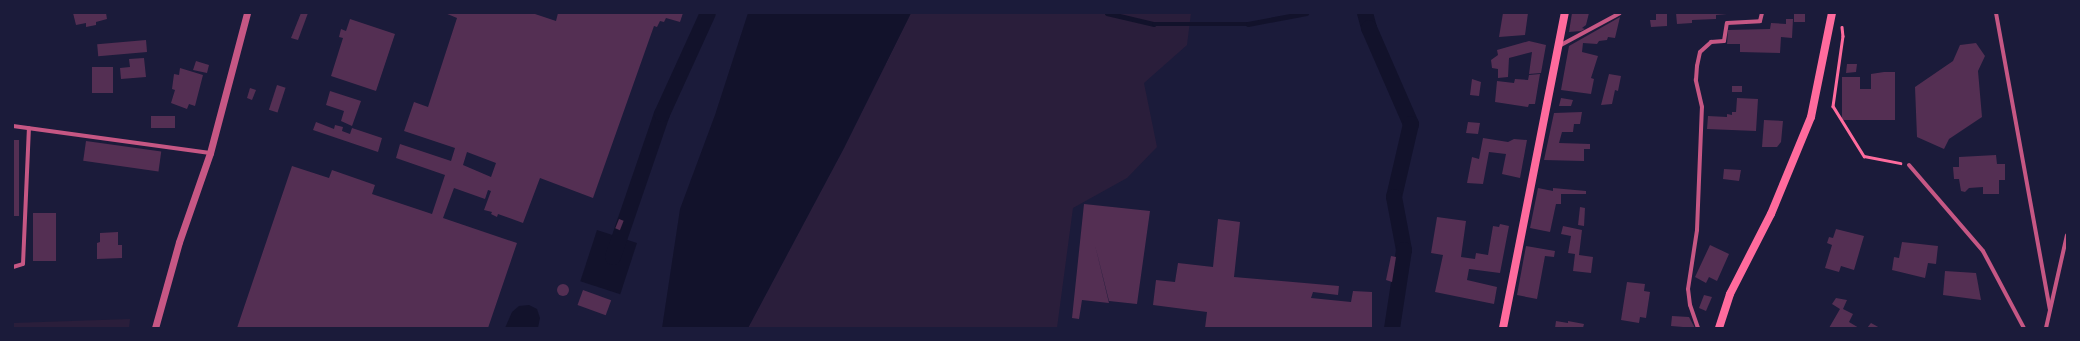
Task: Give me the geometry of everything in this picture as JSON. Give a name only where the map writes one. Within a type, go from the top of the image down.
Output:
[{"type":"main road","points":[[1503,328],[1565,13]]},
{"type":"main road","points":[[1719,328],[1730,294],[1771,214],[1811,117],[1832,13]]},
{"type":"street","points":[[155,328],[179,242],[210,153],[247,13]]},
{"type":"street","points":[[1559,46],[1620,13]]},
{"type":"street","points":[[1698,328],[1690,305],[1688,289],[1697,230],[1702,107],[1696,80],[1697,66],[1700,52],[1711,42],[1724,41],[1727,23],[1760,20],[1762,13]]},
{"type":"street","points":[[1996,13],[2050,309]]},
{"type":"street","points":[[13,126],[210,153]]},
{"type":"street","points":[[13,267],[23,264],[29,128]]},
{"type":"street","points":[[1910,164],[1983,251],[2024,328]]},
{"type":"street","points":[[2046,328],[2067,235]]},
{"type":"path","points":[[1841,22],[1843,36],[1833,106],[1864,156],[1910,164]]},
{"type":"shaded area","points":[[748,13],[911,13],[844,148],[748,328],[662,328],[680,209],[715,115]]},
{"type":"shaded area","points":[[911,13],[1191,13],[1187,45],[1144,83],[1157,147],[1127,178],[1073,208],[1057,328],[748,328],[844,148]]},
{"type":"shaded area","points":[[597,230],[637,243],[620,294],[580,281]]},
{"type":"shaded area","points":[[529,305],[537,309],[540,318],[538,328],[505,328],[512,312],[519,306]]},
{"type":"shaded area","points":[[130,319],[129,328],[13,328],[13,323]]},
{"type":"building","points":[[73,13],[106,13],[107,19],[96,22],[96,25],[86,27],[86,23],[76,25]]},
{"type":"building","points":[[301,13],[308,13],[298,40],[291,38]]},
{"type":"building","points":[[445,13],[532,13],[556,21],[558,13],[683,13],[680,22],[666,18],[664,22],[660,21],[657,27],[654,26],[593,198],[540,178],[523,223],[498,214],[497,217],[491,214],[492,212],[484,210],[491,191],[488,190],[485,199],[454,188],[443,218],[517,243],[488,328],[237,328],[292,166],[329,178],[332,170],[375,185],[372,194],[432,214],[445,175],[396,158],[400,144],[451,161],[455,148],[404,131],[414,102],[428,107],[457,18]],"holes":[[[467,152],[496,163],[491,177],[463,165]]]},
{"type":"building","points":[[1503,13],[1528,13],[1525,35],[1499,37]]},
{"type":"building","points":[[1572,13],[1589,13],[1586,25],[1582,28],[1585,29],[1581,31],[1569,32]]},
{"type":"building","points":[[1656,13],[1667,13],[1667,26],[1651,27],[1650,20],[1656,20]]},
{"type":"building","points":[[1676,13],[1727,14],[1716,15],[1716,19],[1692,20],[1692,23],[1677,24]]},
{"type":"building","points":[[1794,13],[1805,13],[1805,22],[1794,22]]},
{"type":"building","points":[[1620,17],[1615,38],[1608,37],[1607,40],[1599,41],[1597,44],[1583,43],[1582,52],[1598,56],[1591,78],[1594,79],[1591,94],[1561,90],[1569,46]]},
{"type":"building","points":[[350,19],[395,34],[376,91],[331,76],[343,38],[339,37],[341,29],[346,31]]},
{"type":"building","points":[[1786,19],[1793,19],[1792,38],[1781,37],[1780,53],[1740,52],[1740,44],[1727,44],[1728,30],[1770,29],[1771,23],[1786,24]]},
{"type":"building","points":[[146,40],[147,52],[98,56],[97,44]]},
{"type":"building","points":[[1529,41],[1546,45],[1541,73],[1529,74],[1532,52],[1509,58],[1508,77],[1498,78],[1498,69],[1492,68],[1491,60],[1498,55],[1497,50]]},
{"type":"building","points":[[1976,43],[1985,56],[1978,71],[1982,117],[1949,139],[1944,149],[1917,137],[1915,87],[1953,61],[1960,45]]},
{"type":"building","points":[[144,58],[146,77],[121,79],[120,68],[130,67],[129,59]]},
{"type":"building","points":[[196,61],[209,65],[207,73],[193,70]]},
{"type":"building","points":[[1847,64],[1857,64],[1856,72],[1846,73]]},
{"type":"building","points":[[92,67],[113,67],[113,93],[92,93]]},
{"type":"building","points":[[180,68],[203,75],[195,106],[189,104],[187,109],[171,103],[175,90],[172,89],[174,74],[179,75]]},
{"type":"building","points":[[1895,72],[1895,120],[1842,120],[1842,77],[1860,77],[1860,89],[1871,89],[1871,74]]},
{"type":"building","points":[[1540,74],[1535,104],[1529,104],[1528,107],[1495,102],[1497,81],[1514,83],[1515,79],[1528,80],[1529,75]]},
{"type":"building","points":[[1609,74],[1621,76],[1618,91],[1615,90],[1612,104],[1601,105]]},
{"type":"building","points":[[1472,79],[1481,82],[1479,96],[1470,95]]},
{"type":"building","points":[[277,85],[286,88],[278,113],[269,110]]},
{"type":"building","points":[[1732,86],[1742,86],[1742,92],[1732,92]]},
{"type":"building","points":[[250,88],[256,90],[252,100],[247,98]]},
{"type":"building","points":[[330,91],[361,101],[352,126],[341,121],[344,111],[326,105]]},
{"type":"building","points":[[1561,98],[1573,100],[1571,106],[1559,106]]},
{"type":"building","points":[[1737,98],[1758,99],[1756,131],[1707,129],[1708,116],[1727,117],[1727,114],[1732,115],[1732,112],[1736,112]]},
{"type":"building","points":[[1582,112],[1580,124],[1574,124],[1573,132],[1562,132],[1559,143],[1590,144],[1590,149],[1584,149],[1584,161],[1544,160],[1554,113]]},
{"type":"building","points":[[151,116],[175,116],[175,128],[151,128]]},
{"type":"building","points":[[1764,120],[1783,121],[1781,142],[1777,147],[1762,147]]},
{"type":"building","points":[[316,122],[334,129],[335,125],[343,127],[342,131],[350,134],[352,128],[382,138],[378,152],[313,130]]},
{"type":"building","points":[[1468,122],[1480,123],[1478,134],[1466,133]]},
{"type":"building","points":[[1483,138],[1508,142],[1514,139],[1527,140],[1520,178],[1502,174],[1506,154],[1489,152],[1483,184],[1467,183],[1472,157],[1479,159]]},
{"type":"building","points":[[13,140],[19,140],[19,216],[13,216]]},
{"type":"building","points":[[86,141],[161,152],[158,171],[83,161]]},
{"type":"building","points":[[1996,155],[1997,164],[2005,164],[2005,180],[1999,180],[1999,194],[1983,194],[1983,187],[1969,188],[1965,192],[1961,191],[1959,179],[1954,179],[1953,167],[1959,167],[1959,157]]},
{"type":"building","points":[[1724,169],[1741,170],[1739,181],[1723,179]]},
{"type":"building","points":[[1538,188],[1553,191],[1553,188],[1586,191],[1586,194],[1561,194],[1561,204],[1556,204],[1550,232],[1530,228]]},
{"type":"building","points":[[1084,204],[1150,211],[1137,304],[1109,301],[1095,245],[1109,303],[1082,300],[1079,319],[1072,318]]},
{"type":"building","points":[[1580,207],[1585,208],[1584,226],[1578,225]]},
{"type":"building","points":[[33,213],[56,213],[56,261],[33,261]]},
{"type":"building","points":[[1437,217],[1466,221],[1461,257],[1475,259],[1476,253],[1488,255],[1493,226],[1499,227],[1500,224],[1509,226],[1500,273],[1469,269],[1467,280],[1497,287],[1494,304],[1435,292],[1443,255],[1431,253]]},
{"type":"building","points":[[619,219],[624,221],[620,230],[615,228]]},
{"type":"building","points":[[1218,219],[1240,222],[1234,277],[1339,286],[1338,295],[1313,292],[1311,298],[1351,302],[1353,291],[1372,292],[1372,328],[1205,328],[1207,312],[1153,305],[1156,280],[1175,282],[1178,263],[1213,267]]},
{"type":"building","points":[[1563,226],[1582,230],[1579,255],[1593,257],[1591,273],[1573,271],[1575,254],[1568,253],[1571,236],[1561,234]]},
{"type":"building","points":[[1836,229],[1864,236],[1854,270],[1841,266],[1839,272],[1825,268],[1832,245],[1827,243],[1829,237],[1833,238]]},
{"type":"building","points":[[118,232],[118,245],[122,245],[122,258],[97,259],[97,243],[100,242],[100,233]]},
{"type":"building","points":[[1902,242],[1938,246],[1936,264],[1928,263],[1925,278],[1892,270],[1894,257],[1899,258]]},
{"type":"building","points":[[1710,245],[1729,254],[1717,281],[1709,277],[1706,283],[1695,277]]},
{"type":"building","points":[[1526,246],[1555,251],[1554,257],[1545,256],[1537,299],[1517,295]]},
{"type":"building","points":[[1391,256],[1396,257],[1392,282],[1386,280]]},
{"type":"building","points":[[1945,271],[1976,273],[1981,300],[1943,295]]},
{"type":"building","points":[[1627,282],[1645,284],[1644,291],[1650,292],[1646,318],[1640,317],[1639,323],[1621,320]]},
{"type":"building","points":[[563,284],[567,286],[569,290],[567,294],[563,296],[559,294],[557,290],[559,286]]},
{"type":"building","points":[[583,290],[611,300],[606,315],[578,305]]},
{"type":"building","points":[[1704,295],[1712,297],[1706,311],[1699,308]]},
{"type":"building","points":[[1836,298],[1847,300],[1843,309],[1853,314],[1849,322],[1859,328],[1829,328],[1840,309],[1832,304]]},
{"type":"building","points":[[1672,316],[1689,317],[1695,328],[1671,326]]},
{"type":"building","points":[[1556,321],[1568,323],[1568,321],[1584,324],[1583,328],[1555,328]]},
{"type":"building","points":[[1871,323],[1880,328],[1867,328]]},
{"type":"waterway","points":[[613,257],[662,114],[708,13]]},
{"type":"waterway","points":[[1107,13],[1154,24],[1248,24],[1306,13]]},
{"type":"waterway","points":[[1365,13],[1369,28],[1411,124],[1394,197],[1404,250],[1392,328]]}]
